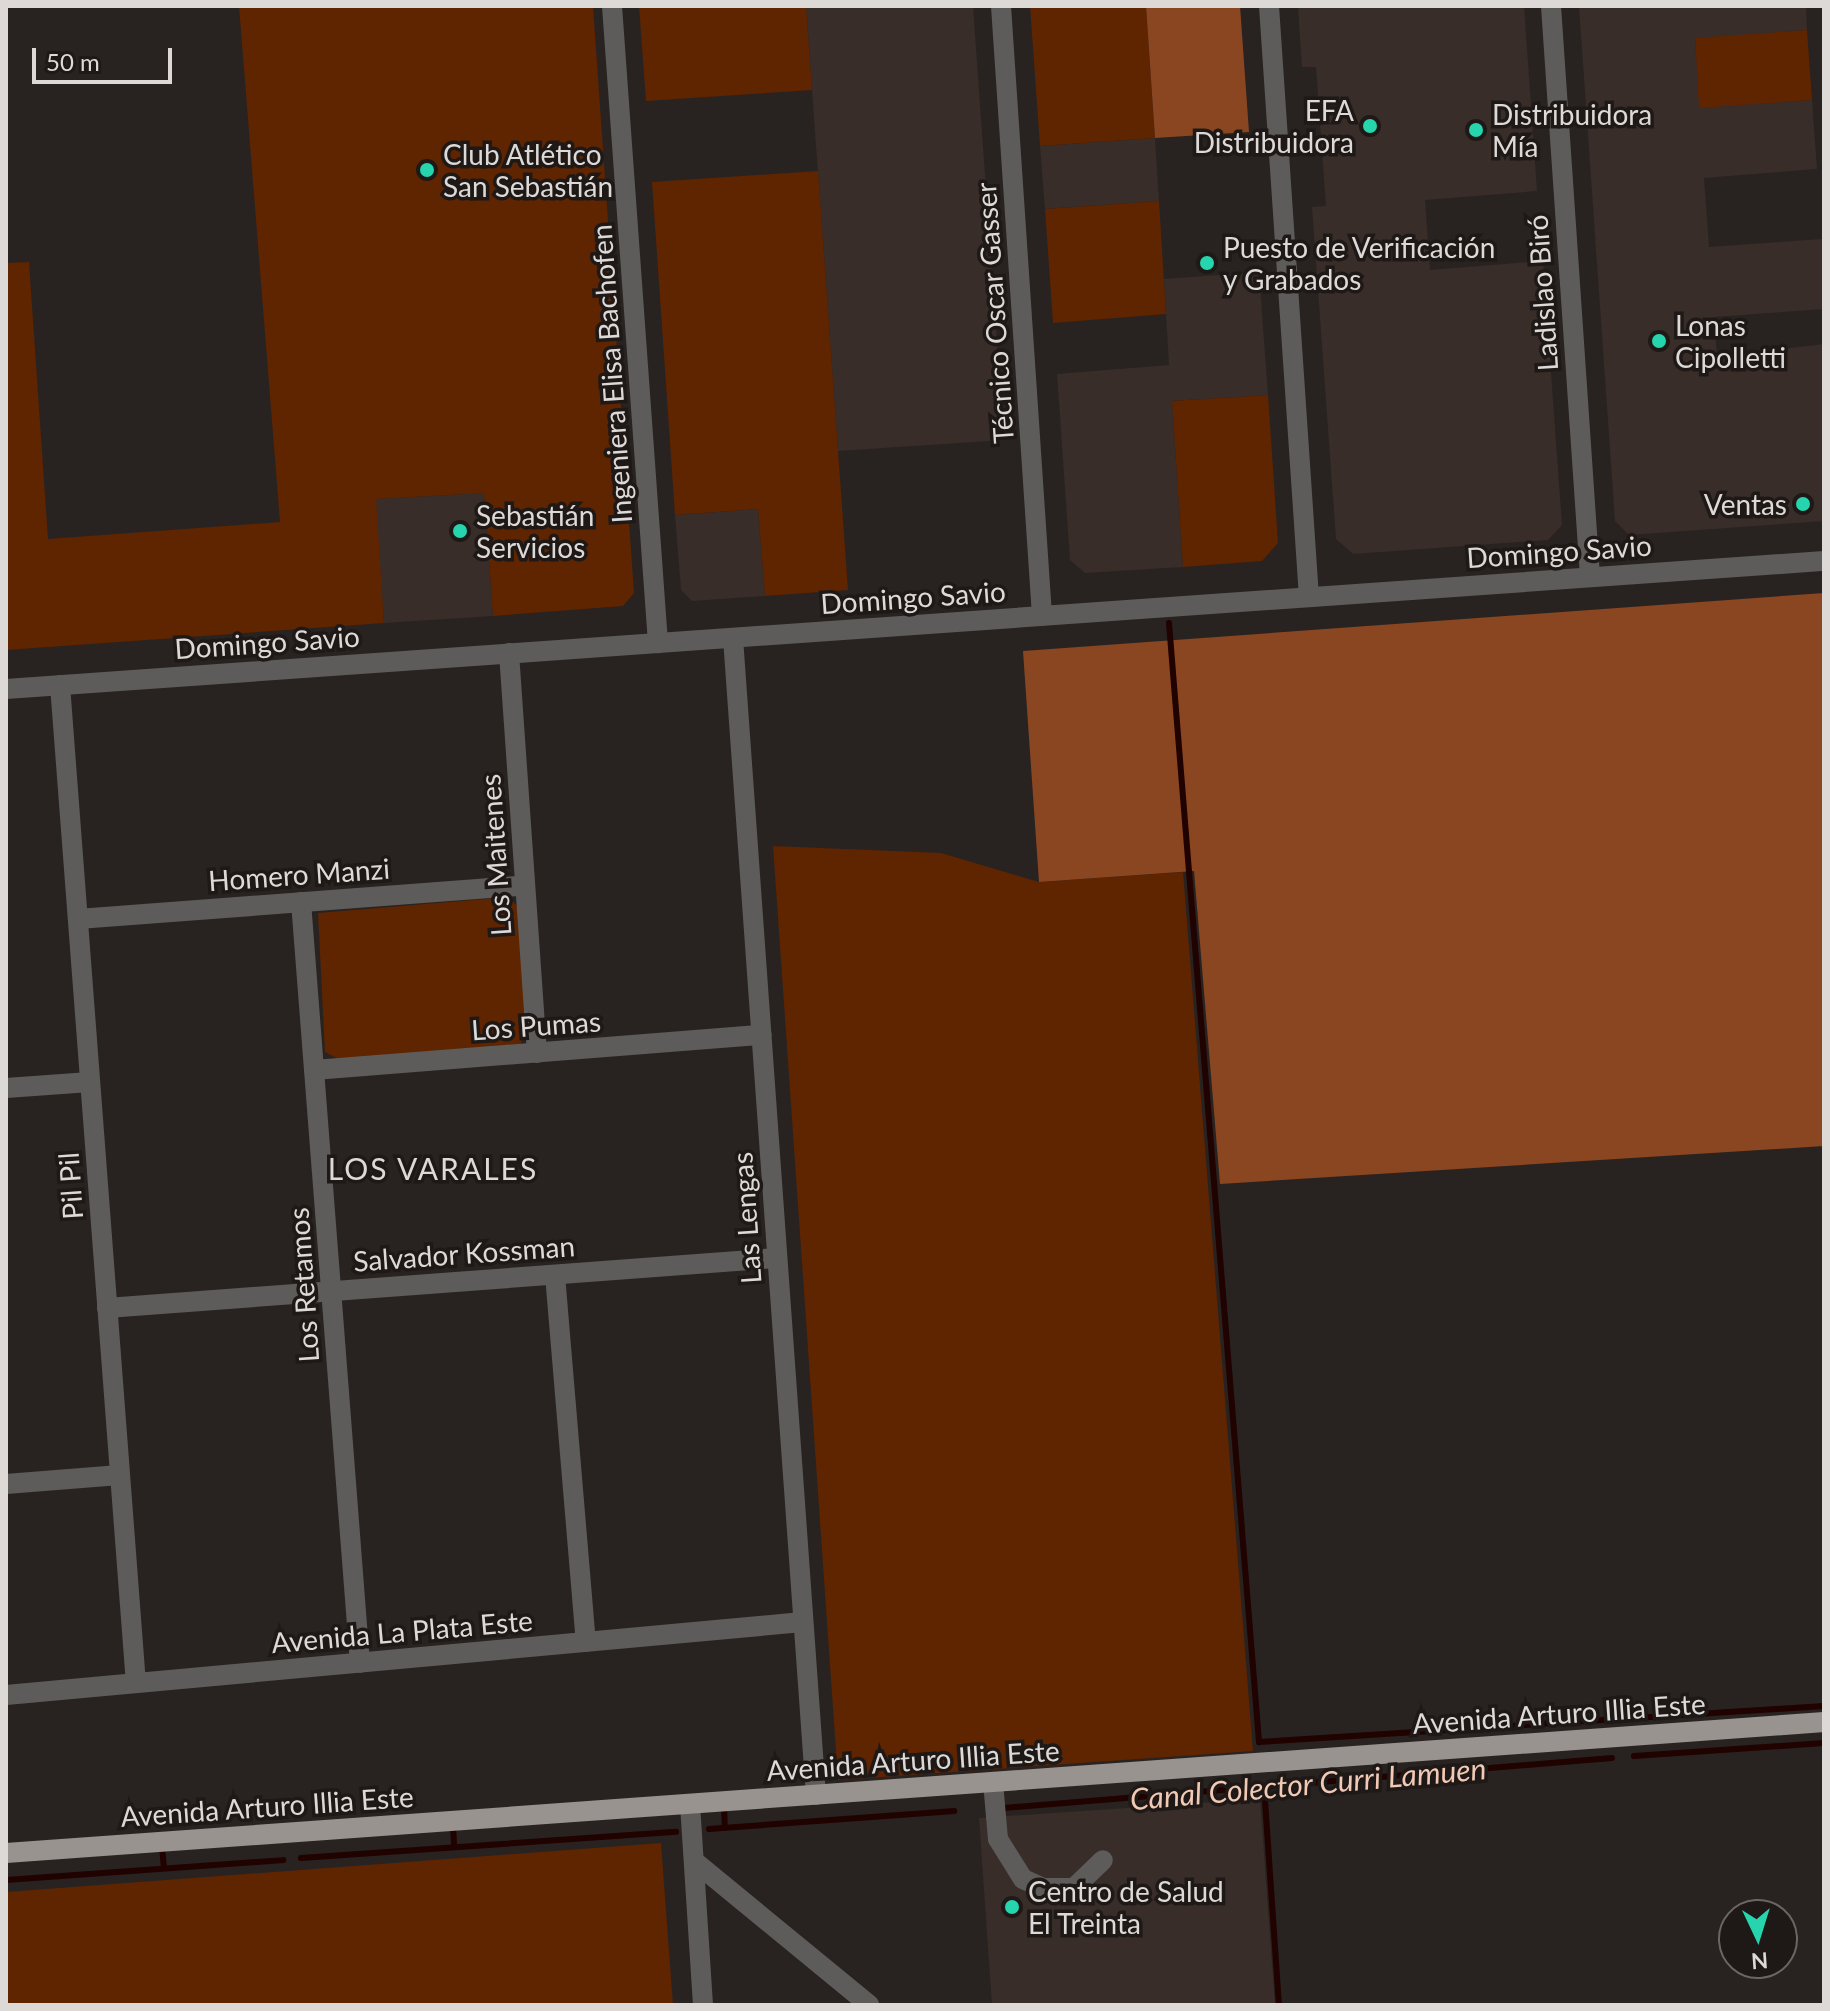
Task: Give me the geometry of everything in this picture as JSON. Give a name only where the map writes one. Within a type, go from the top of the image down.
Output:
[{"type":"main road","name":"Avenida Arturo Illia Este","points":[[6,1853],[1824,1722]]},
{"type":"street","name":"Ingeniera Elisa Bachofen","points":[[612,6],[658,643]]},
{"type":"street","name":"Técnico Oscar Gasser","points":[[1001,6],[1042,616]]},
{"type":"street","points":[[1269,6],[1309,597]]},
{"type":"street","name":"Ladislao Biró","points":[[1551,6],[1590,577]]},
{"type":"street","name":"Domingo Savio","points":[[6,689],[1824,561]]},
{"type":"street","name":"Las Lengas","points":[[733,638],[816,1795]]},
{"type":"street","name":"Los Maitenes","points":[[509,653],[537,1053]]},
{"type":"street","name":"Pil Pil","points":[[60,685],[136,1683]]},
{"type":"street","name":"Homero Manzi","points":[[78,919],[525,885]]},
{"type":"street","name":"Los Retamos","points":[[301,902],[360,1663]]},
{"type":"street","name":"Los Pumas","points":[[314,1070],[762,1035]]},
{"type":"street","points":[[6,1088],[90,1082]]},
{"type":"street","name":"Salvador Kossman","points":[[107,1308],[777,1258]]},
{"type":"street","points":[[555,1275],[586,1642]]},
{"type":"street","points":[[6,1484],[120,1475]]},
{"type":"street","name":"Avenida La Plata Este","points":[[6,1695],[803,1622]]},
{"type":"street","points":[[993,1782],[998,1839],[1023,1879],[1043,1888],[1074,1888],[1103,1860]]},
{"type":"street","points":[[690,1804],[703,2005]]},
{"type":"street","points":[[694,1861],[869,2005]]},
{"type":"shaded area","points":[[239,6],[593,6],[634,593],[623,606],[493,616],[484,493],[376,499],[384,623],[6,650],[6,263],[29,262],[48,539],[280,522]]},
{"type":"shaded area","points":[[639,6],[806,6],[812,90],[646,101]]},
{"type":"shaded area","points":[[806,6],[973,6],[1004,440],[838,451]]},
{"type":"shaded area","points":[[1030,6],[1146,6],[1155,138],[1040,146]]},
{"type":"shaded area","points":[[1146,6],[1240,6],[1249,132],[1155,138]]},
{"type":"shaded area","points":[[1298,6],[1524,6],[1537,191],[1425,200],[1430,270],[1543,261],[1562,525],[1548,540],[1353,554],[1336,539],[1312,207],[1326,206],[1316,67],[1302,67]]},
{"type":"shaded area","points":[[1579,6],[1806,6],[1807,30],[1695,39],[1700,107],[1812,100],[1817,169],[1704,178],[1709,247],[1822,239],[1824,309],[1714,317],[1717,357],[1824,344],[1824,521],[1629,535],[1615,521]]},
{"type":"shaded area","points":[[1807,30],[1812,100],[1699,108],[1695,38]]},
{"type":"shaded area","points":[[1155,138],[1159,201],[1045,209],[1040,146]]},
{"type":"shaded area","points":[[818,171],[848,590],[765,596],[758,509],[675,515],[652,182]]},
{"type":"shaded area","points":[[1159,201],[1166,314],[1053,323],[1045,209]]},
{"type":"shaded area","points":[[1259,272],[1268,395],[1172,401],[1183,567],[1085,573],[1070,560],[1057,374],[1169,365],[1164,279]]},
{"type":"shaded area","points":[[1268,395],[1278,543],[1262,561],[1183,567],[1172,401]]},
{"type":"shaded area","points":[[484,493],[493,616],[384,623],[375,499]]},
{"type":"shaded area","points":[[758,509],[765,596],[692,601],[681,590],[675,515]]},
{"type":"shaded area","points":[[1824,593],[1824,1146],[1220,1184],[1194,871],[1039,882],[1023,651]]},
{"type":"shaded area","points":[[773,846],[941,853],[1039,882],[1183,872],[1253,1751],[838,1780]]},
{"type":"shaded area","points":[[509,897],[518,907],[527,1032],[520,1044],[338,1059],[325,1052],[318,913]]},
{"type":"shaded area","points":[[1260,1799],[1275,2005],[992,2005],[979,1818]]},
{"type":"shaded area","points":[[661,1843],[673,2005],[6,2005],[6,1892]]},
{"type":"waterway","points":[[1169,623],[1259,1742],[1824,1706]]},
{"type":"waterway","points":[[1634,1756],[1824,1743]]},
{"type":"waterway","name":"Canal Colector Curri Lamuen","points":[[1004,1808],[1612,1758]]},
{"type":"waterway","points":[[1264,1786],[1279,2005]]},
{"type":"waterway","points":[[724,1805],[725,1828]]},
{"type":"waterway","name":"Canal Colector Curri Lamuen","points":[[709,1829],[954,1811]]},
{"type":"waterway","points":[[453,1825],[454,1847]]},
{"type":"waterway","name":"Canal Colector Curri Lamuen","points":[[301,1858],[676,1832]]},
{"type":"waterway","points":[[162,1846],[164,1868]]},
{"type":"waterway","name":"Canal Colector Curri Lamuen","points":[[6,1880],[283,1860]]},
{"type":"place","name":"EFA Distribuidora","points":[[1370,126]]},
{"type":"place","name":"Distribuidora Mía","points":[[1476,130]]},
{"type":"place","name":"Club Atlético San Sebastián","points":[[427,170]]},
{"type":"place","name":"Puesto de Verificación y Grabados","points":[[1207,263]]},
{"type":"place","name":"Lonas Cipolletti","points":[[1659,341]]},
{"type":"place","name":"Ventas","points":[[1803,504]]},
{"type":"place","name":"Sebastián Servicios","points":[[460,531]]},
{"type":"place","name":"Centro de Salud El Treinta","points":[[1012,1907]]},
{"type":"district","name":"LOS VARALES","points":[[433,1168]]}]
